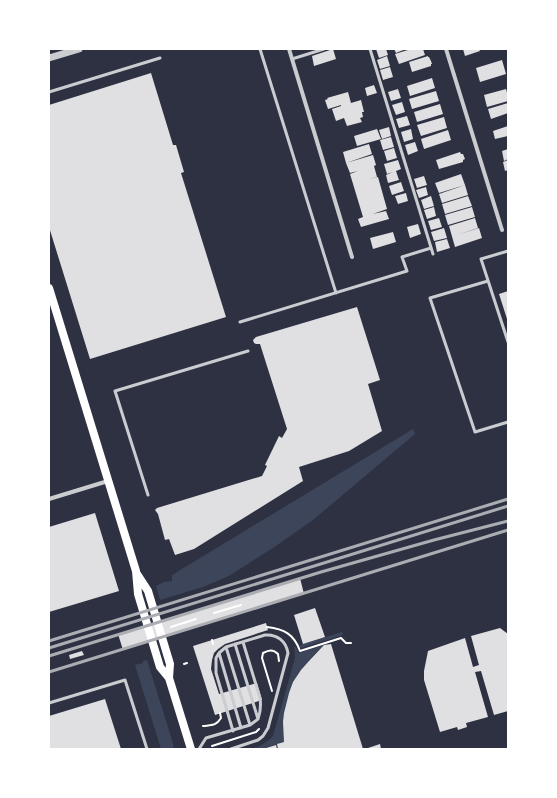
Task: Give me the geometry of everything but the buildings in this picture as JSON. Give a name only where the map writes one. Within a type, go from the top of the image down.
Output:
[{"type":"main road","points":[[49,288],[136,571],[138,594],[160,667],[169,678],[191,749]]},
{"type":"street","points":[[49,58],[60,52],[79,49]]},
{"type":"street","points":[[289,49],[352,257]]},
{"type":"street","points":[[446,49],[502,230]]},
{"type":"street","points":[[49,499],[108,481]]},
{"type":"lane","points":[[260,49],[336,293]]},
{"type":"lane","points":[[292,59],[324,49]]},
{"type":"lane","points":[[370,49],[433,254]]},
{"type":"lane","points":[[49,92],[160,58]]},
{"type":"lane","points":[[240,322],[407,271],[402,257],[431,248]]},
{"type":"lane","points":[[508,251],[481,259],[508,342]]},
{"type":"lane","points":[[488,281],[430,298],[475,432],[508,422]]},
{"type":"lane","points":[[148,495],[114,391],[248,351]]},
{"type":"lane","points":[[231,749],[258,740],[263,736],[268,728],[288,653],[286,644],[279,638],[270,634],[226,647],[216,658],[216,673],[233,731]]},
{"type":"lane","points":[[199,749],[206,738],[250,725],[258,719],[261,704],[260,698],[243,642]]},
{"type":"lane","points":[[235,644],[258,719]]},
{"type":"lane","points":[[226,647],[250,725]]},
{"type":"lane","points":[[219,653],[241,728]]},
{"type":"lane","points":[[49,703],[125,680],[147,749]]},
{"type":"path","points":[[214,613],[241,605]]},
{"type":"path","points":[[170,627],[196,619]]},
{"type":"path","points":[[267,627],[282,629],[288,633],[298,645],[300,651],[341,638],[346,643],[351,643]]},
{"type":"path","points":[[212,640],[213,644]]},
{"type":"path","points":[[203,726],[217,723],[221,718],[220,713]]},
{"type":"shaded area","points":[[413,429],[415,434],[313,520],[273,548],[229,576],[203,587],[160,600],[156,586],[164,582],[172,581],[172,575]]},
{"type":"shaded area","points":[[342,632],[343,635],[301,648],[300,645]]},
{"type":"shaded area","points":[[324,645],[306,664],[291,688],[286,705],[284,742],[262,749],[251,749],[258,747],[273,736],[295,658],[294,647],[296,647],[299,653]]},
{"type":"shaded area","points":[[147,660],[174,749],[161,749],[135,665],[143,663],[143,661]]},
{"type":"railway","points":[[49,641],[508,499]]},
{"type":"railway","points":[[49,648],[508,506]]},
{"type":"railway","points":[[49,656],[321,572],[508,521]]},
{"type":"railway","points":[[49,672],[508,530]]}]
